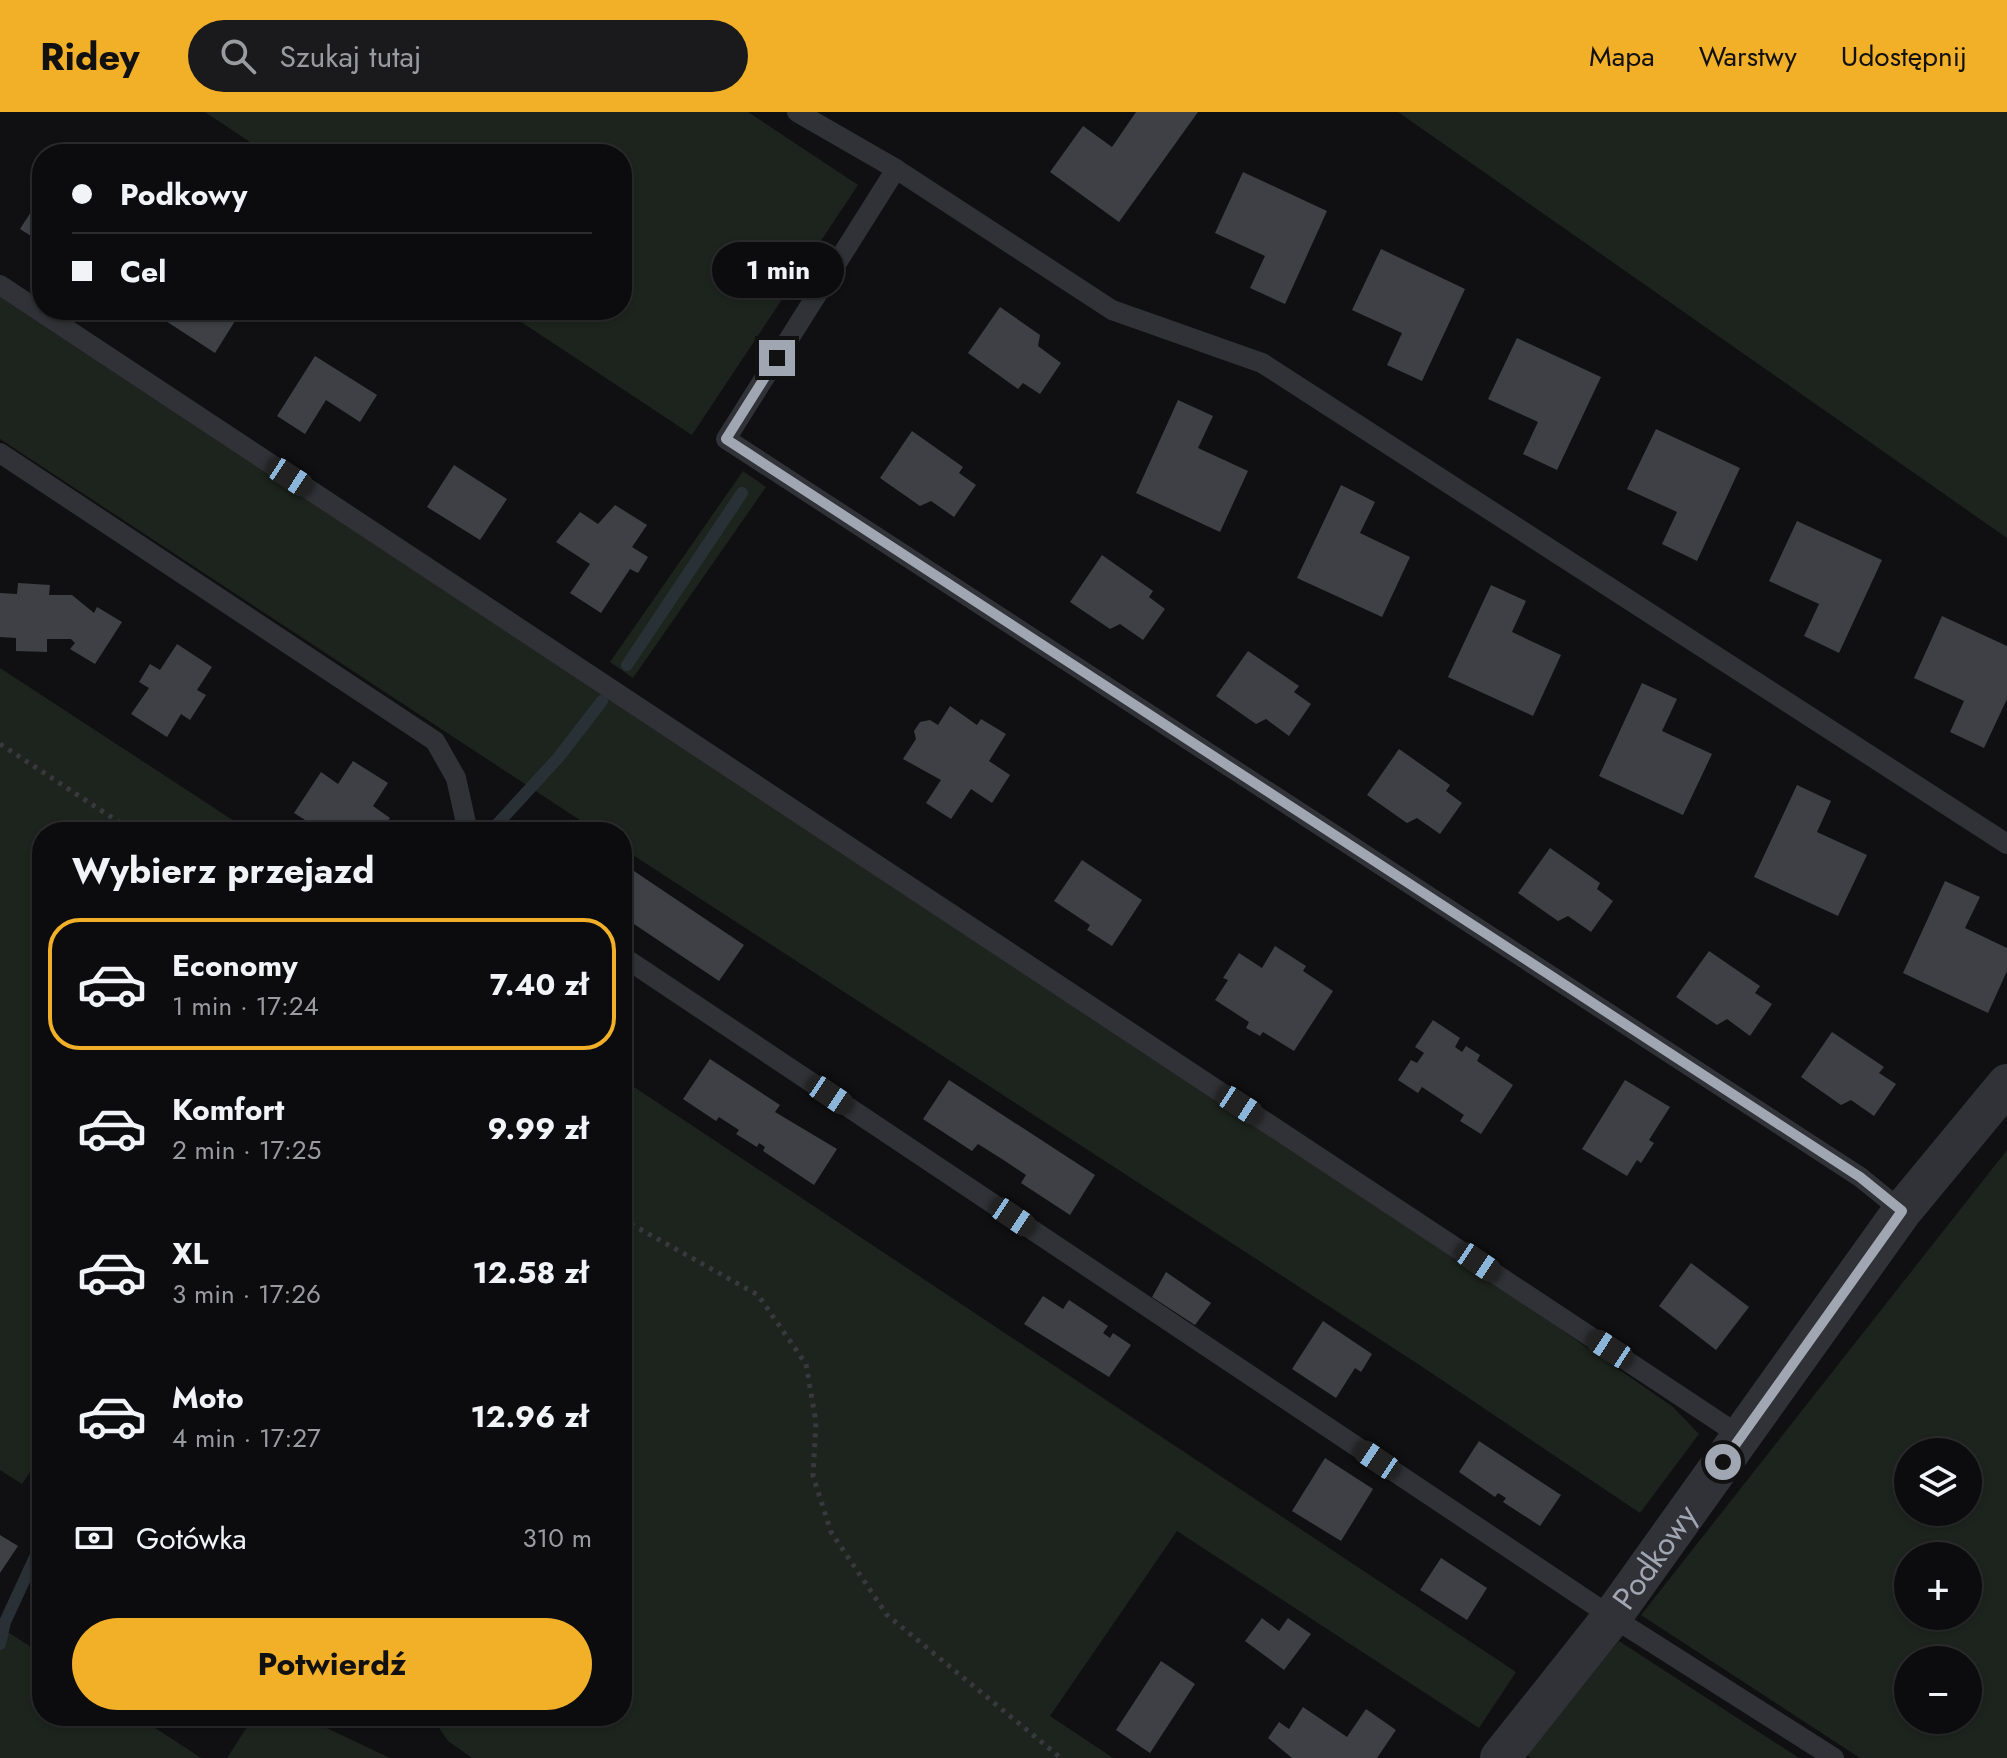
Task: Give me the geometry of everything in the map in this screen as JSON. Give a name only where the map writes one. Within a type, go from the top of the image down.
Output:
[{"type":"street","name":"Podkowy","points":[[1500,1758],[1612,1617],[1902,1211],[2007,1084]]},
{"type":"lane","points":[[797,112],[896,169],[1112,310],[1262,363],[2007,844]]},
{"type":"lane","points":[[896,169],[726,439],[1860,1177],[1902,1211]]},
{"type":"lane","points":[[0,285],[32,306]]},
{"type":"lane","points":[[53,320],[1742,1437]]},
{"type":"lane","points":[[0,453],[435,741],[456,778],[466,822]]},
{"type":"lane","points":[[632,963],[1612,1617],[1834,1758]]},
{"type":"path","points":[[0,744],[119,822]]},
{"type":"path","points":[[632,1225],[758,1295],[806,1364],[816,1422],[813,1476],[831,1532],[887,1615],[1061,1758]]},
{"type":"shaded area","points":[[205,112],[748,112],[858,185],[692,435],[518,320],[632,320],[632,144],[253,144]]},
{"type":"shaded area","points":[[1398,112],[2007,112],[2007,538]]},
{"type":"shaded area","points":[[0,297],[1464,1262],[1673,1407],[1699,1434],[1640,1513],[1418,1364],[632,854],[632,822],[583,822],[0,439]]},
{"type":"shaded area","points":[[743,471],[766,487],[633,678],[610,662]]},
{"type":"shaded area","points":[[0,668],[236,822],[32,822],[32,1469],[22,1484],[0,1470]]},
{"type":"shaded area","points":[[632,1086],[1516,1672],[1479,1728],[1177,1531],[1050,1716],[1113,1758],[472,1758],[448,1741],[438,1726],[632,1726]]},
{"type":"shaded area","points":[[2007,1150],[2007,1758],[1860,1758],[1641,1615]]},
{"type":"shaded area","points":[[0,1627],[32,1648],[32,1726],[152,1726],[201,1758],[0,1758]]},
{"type":"shaded area","points":[[1619,1641],[1799,1758],[1531,1758],[1527,1755]]},
{"type":"shaded area","points":[[248,1726],[322,1726],[390,1758],[227,1758]]},
{"type":"building","points":[[1136,112],[1198,112],[1119,222],[1050,172],[1083,126],[1112,147]]},
{"type":"building","points":[[1243,172],[1327,211],[1285,304],[1250,288],[1265,256],[1215,233]]},
{"type":"building","points":[[32,210],[32,237],[20,229]]},
{"type":"building","points":[[1381,249],[1465,289],[1422,381],[1387,365],[1402,333],[1352,310]]},
{"type":"building","points":[[1000,307],[1040,335],[1038,346],[1061,363],[1040,394],[1023,383],[1018,389],[968,353]]},
{"type":"building","points":[[164,320],[236,320],[215,353]]},
{"type":"building","points":[[1517,338],[1601,377],[1557,470],[1523,454],[1538,422],[1488,399]]},
{"type":"building","points":[[315,356],[377,395],[360,422],[326,400],[305,434],[277,416]]},
{"type":"building","points":[[1178,400],[1213,416],[1198,448],[1248,471],[1220,532],[1136,493]]},
{"type":"building","points":[[1656,429],[1740,468],[1697,561],[1662,544],[1677,512],[1627,489]]},
{"type":"building","points":[[912,431],[963,467],[959,473],[976,485],[954,517],[931,501],[920,506],[880,478]]},
{"type":"building","points":[[454,465],[507,499],[480,540],[427,507]]},
{"type":"building","points":[[1341,485],[1375,502],[1360,533],[1410,557],[1382,617],[1297,578]]},
{"type":"building","points":[[615,505],[647,525],[632,547],[648,557],[638,573],[630,569],[601,613],[570,593],[590,564],[556,542],[580,512],[598,524]]},
{"type":"building","points":[[1797,521],[1882,560],[1839,653],[1804,636],[1819,604],[1769,581]]},
{"type":"building","points":[[1102,555],[1153,591],[1149,597],[1165,609],[1143,640],[1120,624],[1110,629],[1070,602]]},
{"type":"building","points":[[18,583],[50,585],[49,595],[72,595],[94,613],[97,607],[122,622],[95,664],[70,649],[75,643],[71,639],[47,639],[47,652],[16,651],[16,638],[0,637],[0,593],[17,594]]},
{"type":"building","points":[[1491,585],[1526,601],[1512,632],[1561,655],[1533,716],[1448,677]]},
{"type":"building","points":[[1942,616],[2007,646],[2007,699],[1984,748],[1950,732],[1964,701],[1914,678]]},
{"type":"building","points":[[177,644],[212,667],[197,690],[206,695],[190,720],[181,714],[167,737],[131,714],[149,688],[139,682],[150,664],[160,670]]},
{"type":"building","points":[[1248,651],[1299,686],[1294,692],[1311,704],[1289,736],[1266,719],[1256,724],[1216,696]]},
{"type":"building","points":[[1642,683],[1677,699],[1662,731],[1712,754],[1683,815],[1599,776]]},
{"type":"building","points":[[950,706],[977,725],[981,719],[1006,734],[989,761],[1010,775],[992,803],[971,789],[951,819],[926,803],[941,780],[903,759],[916,739],[914,731],[920,722],[930,720],[938,725]]},
{"type":"building","points":[[1399,749],[1450,785],[1446,791],[1462,803],[1440,834],[1417,818],[1407,823],[1367,795]]},
{"type":"building","points":[[353,761],[388,783],[373,806],[390,818],[387,822],[308,822],[294,813],[321,772],[338,784]]},
{"type":"building","points":[[1797,785],[1831,801],[1817,832],[1867,855],[1838,916],[1754,877]]},
{"type":"building","points":[[1550,848],[1600,883],[1597,889],[1613,901],[1591,932],[1568,916],[1558,921],[1518,893]]},
{"type":"building","points":[[1082,860],[1142,900],[1112,946],[1087,930],[1090,925],[1054,901]]},
{"type":"building","points":[[632,870],[744,945],[719,981],[632,923]]},
{"type":"building","points":[[1945,881],[1980,897],[1965,928],[2007,948],[2007,971],[1988,1013],[1903,973]]},
{"type":"building","points":[[1275,946],[1306,966],[1303,971],[1333,991],[1294,1051],[1263,1032],[1260,1036],[1246,1028],[1249,1022],[1215,1000],[1228,980],[1223,978],[1239,953],[1262,968]]},
{"type":"building","points":[[1709,951],[1760,986],[1755,993],[1772,1004],[1750,1036],[1727,1019],[1717,1025],[1676,997]]},
{"type":"building","points":[[1433,1020],[1460,1038],[1455,1047],[1462,1052],[1466,1046],[1480,1055],[1477,1061],[1513,1085],[1481,1134],[1460,1121],[1464,1115],[1422,1087],[1418,1093],[1398,1080],[1411,1060],[1417,1063],[1424,1053],[1415,1047]]},
{"type":"building","points":[[1832,1032],[1884,1067],[1879,1073],[1896,1084],[1874,1116],[1851,1100],[1841,1105],[1801,1077]]},
{"type":"building","points":[[710,1059],[780,1105],[775,1112],[837,1149],[814,1185],[763,1151],[765,1147],[759,1143],[757,1147],[736,1134],[739,1130],[719,1117],[716,1121],[683,1099]]},
{"type":"building","points":[[949,1080],[1095,1175],[1070,1215],[1021,1183],[1026,1175],[1002,1159],[978,1144],[972,1151],[923,1119]]},
{"type":"building","points":[[1625,1080],[1670,1107],[1649,1140],[1654,1143],[1641,1163],[1637,1160],[1627,1176],[1582,1149]]},
{"type":"building","points":[[1691,1263],[1749,1307],[1716,1350],[1659,1306]]},
{"type":"building","points":[[1166,1272],[1211,1303],[1195,1325],[1152,1297]]},
{"type":"building","points":[[1043,1296],[1063,1309],[1069,1300],[1108,1326],[1103,1333],[1110,1338],[1113,1333],[1131,1345],[1109,1377],[1024,1324]]},
{"type":"building","points":[[1323,1321],[1372,1354],[1361,1372],[1355,1368],[1336,1398],[1292,1369]]},
{"type":"building","points":[[1479,1441],[1561,1495],[1540,1526],[1503,1502],[1506,1498],[1498,1493],[1495,1497],[1459,1472]]},
{"type":"building","points":[[1325,1458],[1373,1489],[1341,1541],[1292,1511]]},
{"type":"building","points":[[0,1535],[18,1546],[0,1573]]},
{"type":"building","points":[[1441,1558],[1487,1588],[1467,1620],[1420,1590]]},
{"type":"building","points":[[1262,1618],[1279,1631],[1288,1618],[1311,1634],[1284,1670],[1245,1641]]},
{"type":"building","points":[[1161,1661],[1195,1684],[1150,1753],[1116,1730]]},
{"type":"building","points":[[1303,1707],[1347,1737],[1366,1709],[1396,1730],[1377,1758],[1292,1758],[1268,1738],[1279,1722],[1289,1729]]},
{"type":"waterway","points":[[627,665],[742,493]]},
{"type":"waterway","points":[[499,822],[558,758],[602,701]]},
{"type":"waterway","points":[[0,1644],[5,1622],[32,1564]]},
{"type":"route","points":[[777,358],[726,439],[1860,1177],[1902,1211],[1723,1462]]}]
